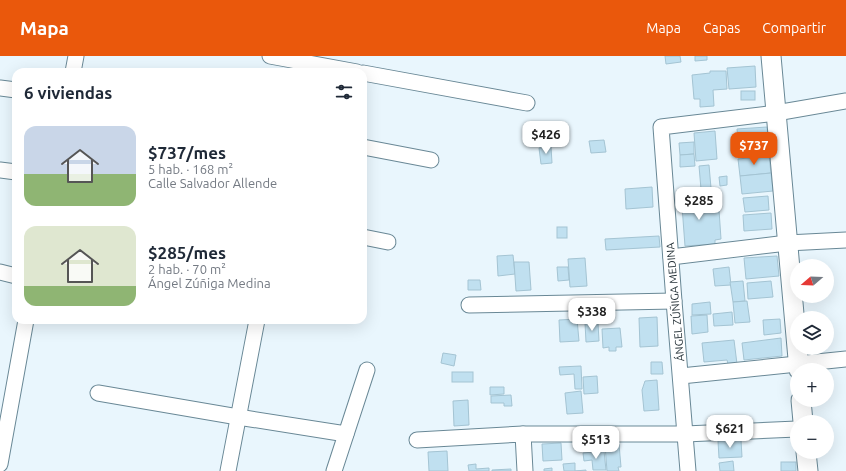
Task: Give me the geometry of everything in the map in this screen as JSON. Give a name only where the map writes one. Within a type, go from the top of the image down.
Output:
[{"type":"street","points":[[74,68],[76,56]]},
{"type":"street","points":[[270,56],[331,68]]},
{"type":"street","points":[[771,56],[798,363]]},
{"type":"street","points":[[367,74],[527,103]]},
{"type":"street","points":[[0,88],[12,90]]},
{"type":"street","name":"ÁNGEL ZÚÑIGA MEDINA","points":[[688,471],[662,127],[776,113],[846,101]]},
{"type":"street","points":[[367,148],[431,160]]},
{"type":"street","points":[[0,170],[12,172]]},
{"type":"street","points":[[367,238],[388,242]]},
{"type":"street","points":[[671,257],[787,243],[846,240]]},
{"type":"street","points":[[0,272],[12,275]]},
{"type":"street","points":[[470,305],[674,301]]},
{"type":"street","points":[[0,464],[6,399],[25,324]]},
{"type":"street","points":[[228,471],[256,324]]},
{"type":"street","points":[[822,363],[846,359]]},
{"type":"street","points":[[681,376],[790,368]]},
{"type":"street","points":[[334,471],[367,370]]},
{"type":"street","points":[[98,393],[346,434]]},
{"type":"street","points":[[417,440],[523,434],[685,434],[790,429]]},
{"type":"street","points":[[523,434],[525,471]]},
{"type":"street","points":[[807,459],[808,471]]},
{"type":"building","points":[[665,56],[680,56],[681,62],[666,64]]},
{"type":"building","points":[[695,56],[707,56],[707,60],[695,61]]},
{"type":"building","points":[[755,66],[756,87],[729,89],[727,68]]},
{"type":"building","points":[[710,71],[726,71],[727,89],[713,90],[714,106],[700,107],[700,99],[694,99],[692,75],[710,73]]},
{"type":"building","points":[[741,91],[755,91],[755,100],[741,100]]},
{"type":"building","points":[[767,127],[768,138],[738,140],[737,129]]},
{"type":"building","points":[[715,131],[717,159],[696,161],[694,133]]},
{"type":"building","points":[[604,140],[606,152],[591,153],[589,141]]},
{"type":"building","points":[[694,142],[694,154],[680,155],[679,143]]},
{"type":"building","points":[[767,142],[768,152],[740,155],[740,144]]},
{"type":"building","points":[[551,147],[552,163],[541,164],[539,148]]},
{"type":"building","points":[[694,154],[695,166],[680,167],[680,155]]},
{"type":"building","points":[[769,156],[771,173],[740,176],[738,159]]},
{"type":"building","points":[[709,165],[711,188],[701,189],[699,166]]},
{"type":"building","points":[[771,173],[773,191],[742,194],[740,176]]},
{"type":"building","points":[[727,176],[727,185],[720,186],[719,177]]},
{"type":"building","points":[[652,187],[653,207],[626,209],[625,189]]},
{"type":"building","points":[[701,192],[703,211],[719,210],[721,239],[715,240],[715,244],[685,246],[681,193]]},
{"type":"building","points":[[768,196],[769,210],[745,212],[743,198]]},
{"type":"building","points":[[771,213],[772,229],[744,231],[743,215]]},
{"type":"building","points":[[557,227],[567,227],[567,238],[557,238]]},
{"type":"building","points":[[659,236],[660,247],[606,250],[605,239]]},
{"type":"building","points":[[513,255],[515,274],[498,276],[497,256]]},
{"type":"building","points":[[777,256],[779,276],[746,279],[744,258]]},
{"type":"building","points":[[585,258],[587,286],[570,287],[568,259]]},
{"type":"building","points":[[514,262],[529,262],[531,290],[516,291]]},
{"type":"building","points":[[557,267],[568,267],[569,280],[558,281]]},
{"type":"building","points":[[729,267],[731,285],[715,286],[713,269]]},
{"type":"building","points":[[468,280],[480,280],[481,290],[468,290]]},
{"type":"building","points":[[743,281],[745,301],[733,302],[730,282]]},
{"type":"building","points":[[771,281],[773,297],[748,299],[747,283]]},
{"type":"building","points":[[747,301],[750,322],[735,323],[733,302]]},
{"type":"building","points":[[710,302],[711,314],[692,315],[692,304]]},
{"type":"building","points":[[732,312],[733,325],[714,326],[713,314]]},
{"type":"building","points":[[707,315],[708,332],[692,334],[691,316]]},
{"type":"building","points":[[657,317],[658,346],[640,347],[639,318]]},
{"type":"building","points":[[577,319],[579,341],[560,342],[559,320]]},
{"type":"building","points":[[780,319],[781,333],[764,335],[763,320]]},
{"type":"building","points":[[585,323],[598,323],[599,341],[586,342]]},
{"type":"building","points":[[620,328],[622,347],[616,347],[616,351],[609,351],[609,347],[603,348],[602,329]]},
{"type":"building","points":[[781,338],[782,356],[744,360],[742,343]]},
{"type":"building","points":[[734,340],[737,364],[728,364],[727,360],[704,362],[702,343]]},
{"type":"building","points":[[443,353],[456,355],[454,366],[441,363]]},
{"type":"building","points":[[651,362],[662,362],[663,374],[651,374]]},
{"type":"building","points":[[581,366],[582,389],[575,389],[574,374],[560,375],[559,367]]},
{"type":"building","points":[[452,372],[473,372],[473,382],[452,382]]},
{"type":"building","points":[[597,376],[598,393],[584,394],[583,377]]},
{"type":"building","points":[[657,380],[659,410],[644,411],[642,390],[645,381]]},
{"type":"building","points":[[490,387],[504,387],[504,394],[490,395]]},
{"type":"building","points":[[581,391],[583,413],[567,414],[565,393]]},
{"type":"building","points":[[511,395],[512,406],[504,406],[504,403],[491,403],[491,396]]},
{"type":"building","points":[[468,400],[469,425],[454,426],[453,401]]},
{"type":"building","points":[[741,440],[742,457],[719,458],[718,441]]},
{"type":"building","points":[[561,443],[562,460],[543,461],[542,444]]},
{"type":"building","points":[[619,444],[621,467],[618,467],[619,471],[607,471],[605,445]]},
{"type":"building","points":[[447,451],[448,471],[429,471],[428,452]]},
{"type":"building","points":[[604,451],[606,470],[593,470],[592,460],[584,461],[583,453]]},
{"type":"building","points":[[733,461],[734,471],[720,471],[719,463]]},
{"type":"building","points":[[781,462],[796,462],[796,471],[781,471]]},
{"type":"building","points":[[575,463],[575,471],[564,471],[563,464]]},
{"type":"building","points":[[476,464],[476,469],[489,468],[489,471],[469,471],[468,465]]},
{"type":"building","points":[[552,468],[552,471],[544,471],[544,469]]},
{"type":"building","points":[[511,469],[511,471],[492,471],[492,470]]}]
